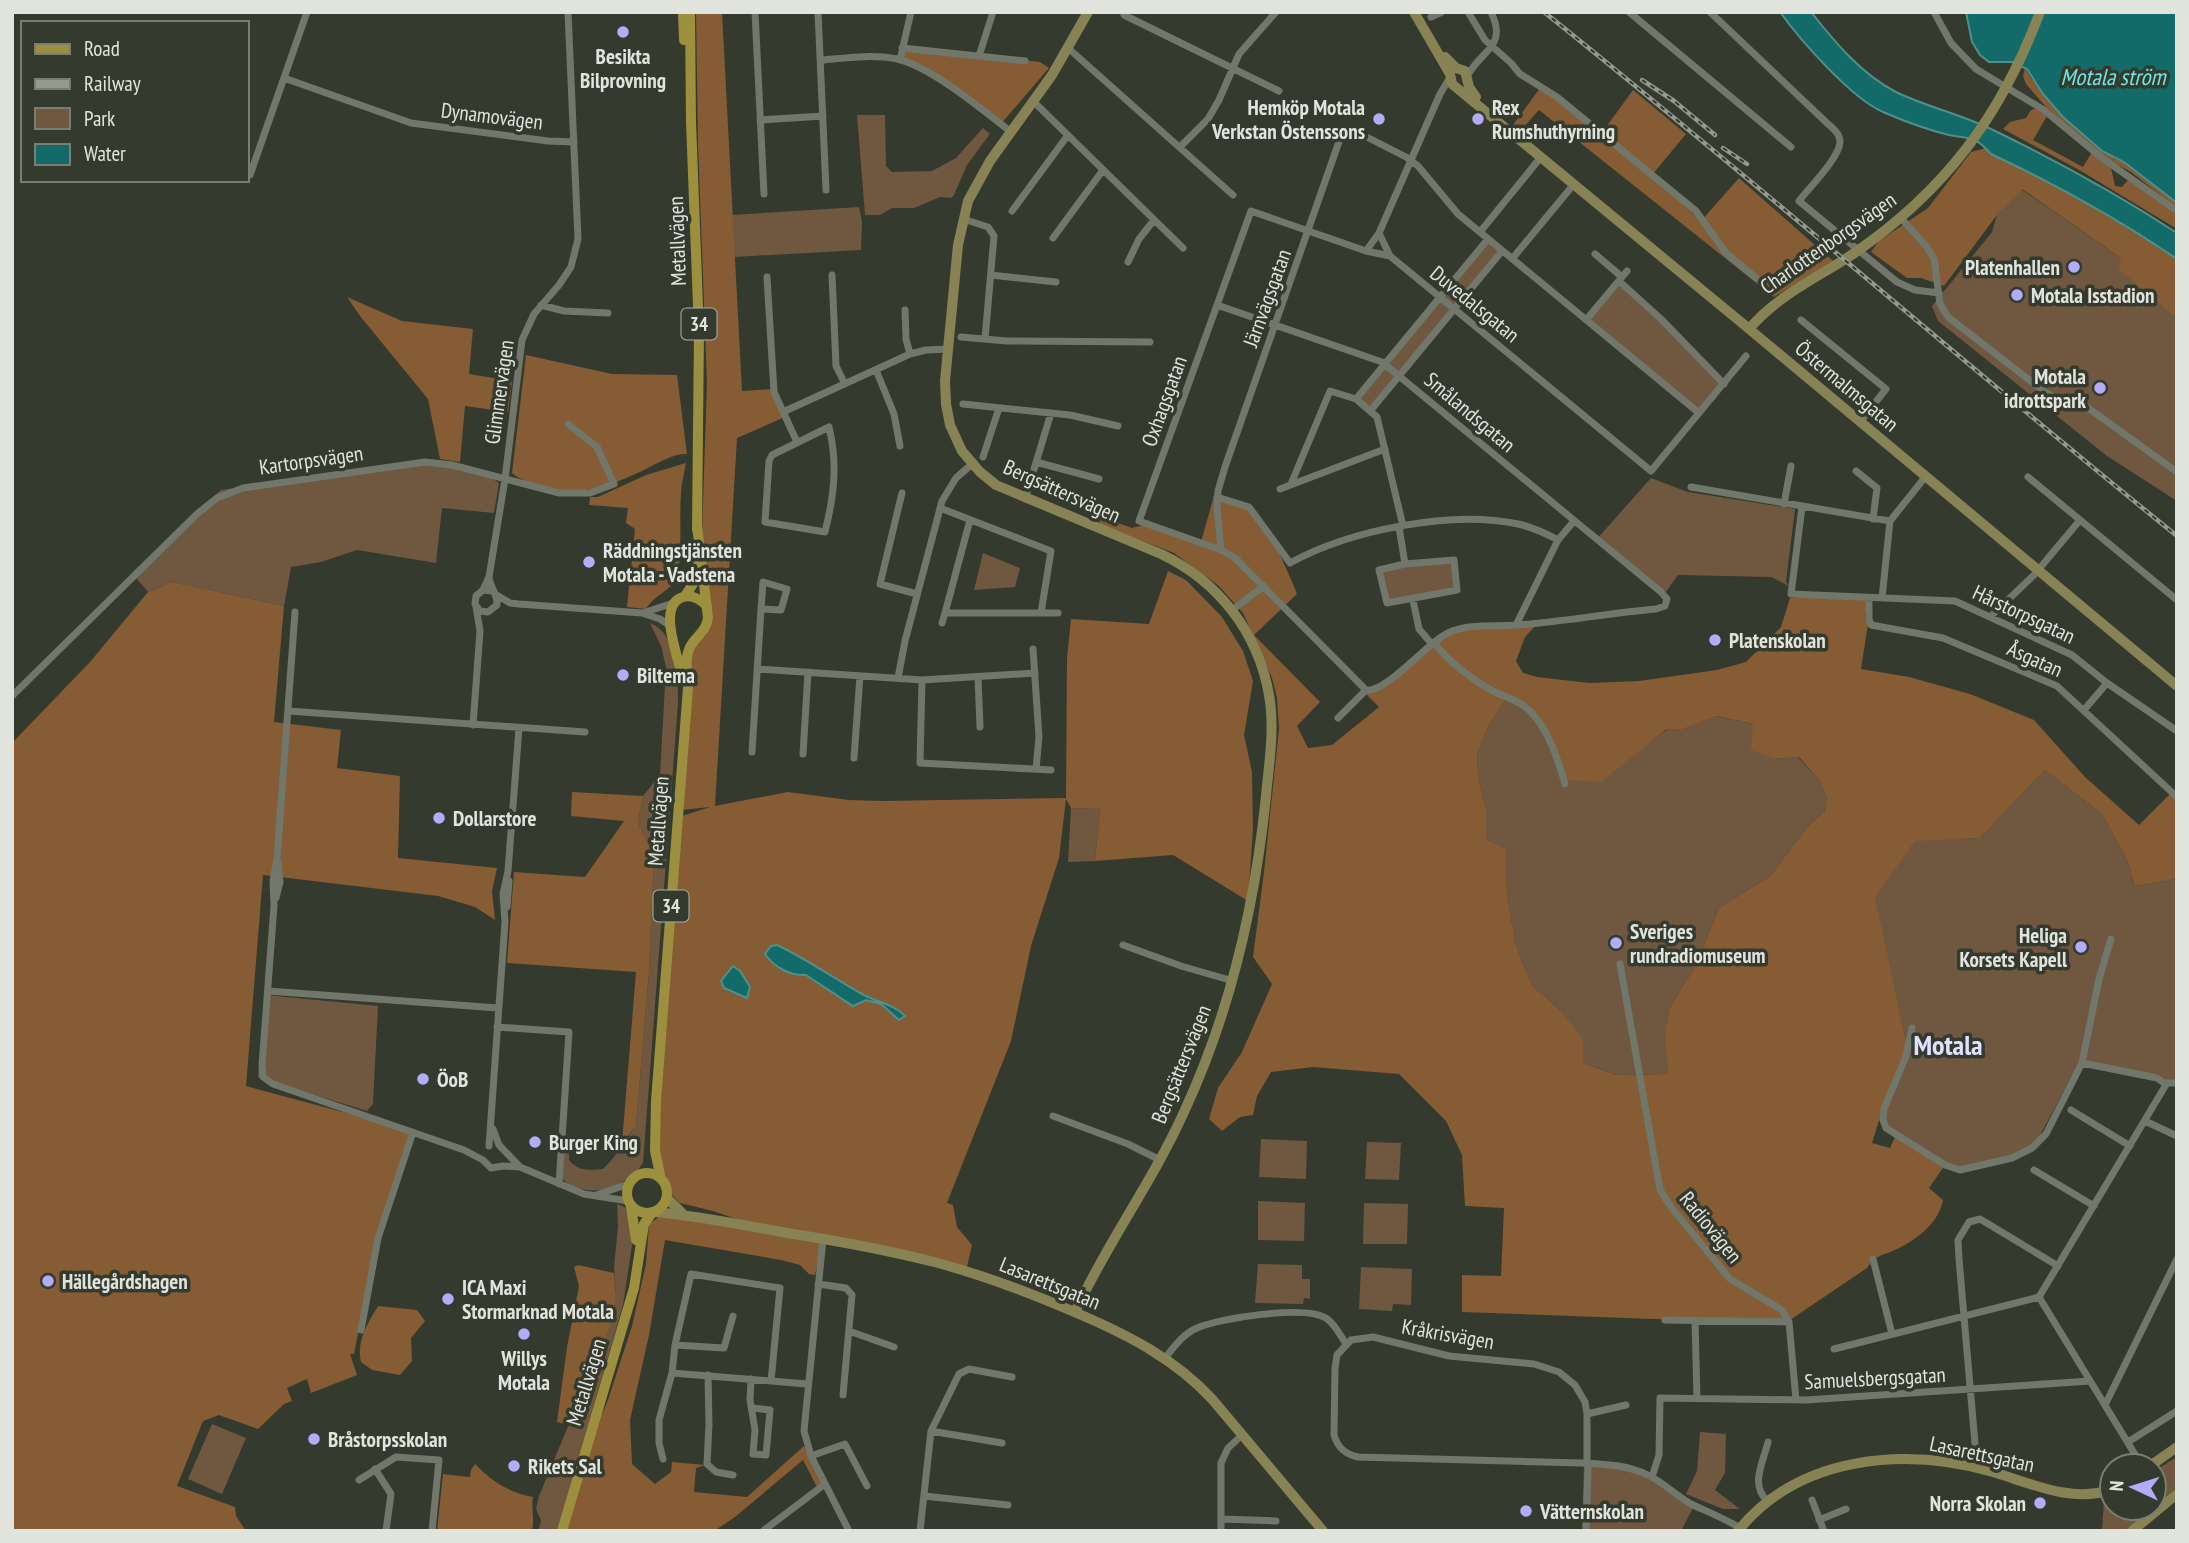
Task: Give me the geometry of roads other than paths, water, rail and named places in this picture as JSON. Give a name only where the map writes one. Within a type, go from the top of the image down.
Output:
[{"type":"main road","name":"Metallvägen","points":[[683,12],[691,122]]},
{"type":"main road","name":"Metallvägen","points":[[685,596],[696,576],[699,332],[690,12]]},
{"type":"main road","name":"Metallvägen","points":[[697,526],[707,606]]},
{"type":"main road","points":[[673,603],[685,596],[694,597],[707,606]]},
{"type":"main road","name":"34","points":[[671,630],[670,611],[673,603]]},
{"type":"main road","name":"34","points":[[696,639],[708,623],[707,606]]},
{"type":"main road","name":"Metallvägen","points":[[671,630],[681,671],[685,711]]},
{"type":"main road","points":[[671,630],[684,640],[696,639]]},
{"type":"main road","name":"Metallvägen","points":[[643,1173],[649,1159],[656,1101],[688,654],[696,639]]},
{"type":"main road","name":"Metallvägen","points":[[656,1101],[655,1150],[662,1179]]},
{"type":"main road","points":[[662,1179],[643,1173],[636,1176],[626,1191],[630,1204],[640,1213],[653,1213],[661,1208],[667,1198]]},
{"type":"main road","name":"34","points":[[662,1179],[667,1188],[667,1198]]},
{"type":"main road","name":"Metallvägen","points":[[624,1326],[636,1239],[630,1204]]},
{"type":"main road","name":"Metallvägen","points":[[562,1531],[624,1326],[638,1270],[644,1224],[653,1213]]},
{"type":"street","points":[[250,175],[307,12]]},
{"type":"street","name":"Dynamovägen","points":[[284,78],[411,123],[574,142],[568,12]]},
{"type":"street","points":[[755,12],[764,194]]},
{"type":"street","points":[[818,12],[826,190]]},
{"type":"street","points":[[900,60],[911,12]]},
{"type":"street","points":[[979,56],[993,12]]},
{"type":"street","name":"Bergsättersvägen","points":[[1075,1312],[1160,1160],[1185,1110],[1220,1024],[1246,932],[1257,876],[1272,730],[1270,697],[1261,662],[1248,634],[1232,610],[1209,585],[1181,564],[996,485],[972,464],[958,444],[947,412],[945,390],[958,245],[968,201],[976,184],[1068,48],[1088,12]]},
{"type":"street","points":[[1180,147],[1214,111],[1244,46],[1276,12]]},
{"type":"street","name":"Östermalmsgatan","points":[[1414,12],[1458,77],[1493,116],[2037,570],[2175,681]]},
{"type":"street","name":"Östermalmsgatan","points":[[1420,12],[1458,77]]},
{"type":"street","points":[[1431,17],[1442,12]]},
{"type":"street","points":[[1468,12],[1478,33],[1525,79],[1557,97],[1696,211],[1726,253],[1756,278]]},
{"type":"street","points":[[1366,251],[1379,233],[1443,90],[1492,48],[1496,29],[1491,12]]},
{"type":"street","points":[[1629,12],[1791,147]]},
{"type":"street","points":[[1710,12],[1838,134],[1838,151],[1799,201],[1897,282],[1915,290],[1939,292]]},
{"type":"street","points":[[1934,12],[1961,55],[1976,69],[2043,110],[2102,158],[2177,211]]},
{"type":"street","name":"Charlottenborgsvägen","points":[[1749,329],[1775,303],[1866,245],[1931,190],[1969,148],[1986,123],[2017,66],[2040,12]]},
{"type":"street","points":[[1124,15],[1279,91]]},
{"type":"street","points":[[902,48],[1025,61]]},
{"type":"street","points":[[1068,48],[1233,195]]},
{"type":"street","points":[[821,60],[877,57],[900,60],[929,73],[1011,132]]},
{"type":"street","points":[[1033,101],[1183,248]]},
{"type":"street","points":[[760,120],[823,117]]},
{"type":"street","name":"Järnvägsgatan","points":[[1222,551],[1217,497],[1237,430],[1310,230],[1341,136],[1345,131],[1355,131],[1411,161]]},
{"type":"street","points":[[1012,211],[1068,135]]},
{"type":"street","name":"Glimmervägen","points":[[476,607],[476,596],[489,577],[505,479],[522,340],[530,320],[565,276],[576,248],[578,230],[574,142]]},
{"type":"street","points":[[1480,232],[1541,157]]},
{"type":"street","points":[[1411,161],[1458,214],[1699,413],[1746,356]]},
{"type":"street","points":[[1052,238],[1103,170]]},
{"type":"street","points":[[1512,259],[1574,184]]},
{"type":"street","name":"Duvedalsgatan","points":[[1251,211],[1366,251],[1390,256],[1651,471],[1699,413]]},
{"type":"street","name":"Oxhagsgatan","points":[[1222,551],[1139,522],[1251,211]]},
{"type":"street","points":[[1900,217],[1934,258],[1940,304],[1948,317],[2056,399],[2084,405],[2177,472]]},
{"type":"street","points":[[963,219],[986,226],[994,239],[985,339]]},
{"type":"street","points":[[1128,262],[1139,239],[1154,220]]},
{"type":"street","points":[[1379,233],[1390,256]]},
{"type":"street","points":[[1356,399],[1488,239]]},
{"type":"street","points":[[1371,410],[1502,251]]},
{"type":"street","points":[[1595,254],[1623,276],[1724,384]]},
{"type":"street","points":[[832,275],[836,366],[845,384]]},
{"type":"street","points":[[991,275],[1056,282]]},
{"type":"street","points":[[1586,320],[1623,276]]},
{"type":"street","points":[[767,277],[774,392],[797,442]]},
{"type":"street","points":[[541,305],[564,311],[608,313]]},
{"type":"street","name":"Smålandsgatan","points":[[1217,305],[1385,365],[1661,592],[1667,602],[1656,610],[1516,625]]},
{"type":"street","points":[[905,310],[906,339],[910,354]]},
{"type":"street","points":[[1801,320],[1886,389],[1860,422]]},
{"type":"street","points":[[961,337],[1027,342],[1150,342]]},
{"type":"street","points":[[783,412],[910,354],[948,349]]},
{"type":"street","points":[[876,370],[894,414],[900,446]]},
{"type":"street","points":[[1291,484],[1330,391],[1356,399],[1377,417],[1401,527],[1405,564]]},
{"type":"street","points":[[963,404],[1089,418],[1118,426]]},
{"type":"street","points":[[983,457],[999,408]]},
{"type":"street","points":[[1025,499],[1051,413]]},
{"type":"street","name":"Kartorpsvägen","points":[[12,696],[197,514],[225,494],[276,482],[425,462],[452,465],[550,492],[590,494],[614,484],[597,447],[568,424]]},
{"type":"street","points":[[829,427],[835,458],[835,485],[825,533],[765,522],[769,461],[772,455],[797,442],[829,427]]},
{"type":"street","points":[[1280,489],[1385,449]]},
{"type":"street","points":[[1036,462],[1099,479]]},
{"type":"street","points":[[898,678],[902,653],[940,508],[950,485],[972,464]]},
{"type":"street","points":[[1784,504],[1791,466]]},
{"type":"street","points":[[1856,471],[1877,488],[1873,519]]},
{"type":"street","points":[[1882,598],[1890,521],[1926,476]]},
{"type":"street","points":[[2028,477],[2177,600]]},
{"type":"street","points":[[1691,487],[1890,521]]},
{"type":"street","points":[[902,493],[880,584],[917,594]]},
{"type":"street","points":[[1217,497],[1249,508],[1290,563],[1350,537],[1453,521],[1492,521],[1536,529],[1558,540]]},
{"type":"street","name":"Hårstorpsgatan","points":[[1802,507],[1791,594],[1946,599],[1966,605],[2065,650],[2107,683],[2177,730]]},
{"type":"street","points":[[940,508],[1051,551],[1041,613]]},
{"type":"street","points":[[942,623],[970,520]]},
{"type":"street","points":[[1990,617],[2037,570],[2080,520]]},
{"type":"street","points":[[1338,718],[1366,690],[1373,690],[1405,669],[1432,643],[1450,632],[1471,626],[1516,625],[1558,540],[1574,521]]},
{"type":"street","points":[[1222,551],[1239,561],[1366,690]]},
{"type":"street","points":[[1454,560],[1457,590],[1387,603],[1379,570],[1405,564],[1454,560]]},
{"type":"street","name":"Glimmervägen","points":[[489,577],[497,602],[492,610]]},
{"type":"street","points":[[752,752],[757,668],[761,609],[763,582],[787,589],[781,610],[761,609]]},
{"type":"street","points":[[1232,610],[1264,586]]},
{"type":"street","points":[[482,590],[493,592],[510,603]]},
{"type":"street","name":"Åsgatan","points":[[1869,598],[1871,625],[1950,640],[2057,686],[2177,797]]},
{"type":"street","points":[[1413,600],[1419,629],[1446,658],[1486,687],[1522,704],[1530,711],[1546,735],[1565,784]]},
{"type":"street","points":[[476,607],[483,612],[510,603],[642,613],[660,619],[671,630]]},
{"type":"street","points":[[642,613],[673,603]]},
{"type":"street","points":[[473,725],[480,631],[476,607]]},
{"type":"street","points":[[480,631],[492,610]]},
{"type":"street","points":[[295,611],[277,859],[273,881],[274,906],[263,1077],[273,1084],[464,1150],[483,1160],[491,1168],[520,1167]]},
{"type":"street","points":[[944,613],[1058,613]]},
{"type":"street","points":[[1033,649],[1039,737],[1037,769]]},
{"type":"street","points":[[757,668],[922,680],[1035,673]]},
{"type":"street","points":[[803,754],[808,672]]},
{"type":"street","points":[[854,758],[860,676]]},
{"type":"street","points":[[978,677],[980,727]]},
{"type":"street","points":[[922,680],[920,763],[1051,770]]},
{"type":"street","points":[[2084,710],[2107,683]]},
{"type":"street","points":[[288,711],[585,732]]},
{"type":"street","points":[[483,1160],[492,1125],[505,922],[503,894],[508,870],[519,728]]},
{"type":"street","points":[[1912,1028],[1906,1056],[1884,1109],[1884,1124],[1890,1132],[1945,1165],[1960,1170],[2012,1158],[2032,1148],[2046,1134],[2082,1063],[2099,979],[2111,939]]},
{"type":"street","name":"Bergsättersvägen","points":[[1123,945],[1233,981]]},
{"type":"street","name":"Radiovägen","points":[[1619,964],[1657,1176],[1663,1196],[1730,1279],[1782,1311],[1789,1322]]},
{"type":"street","points":[[268,991],[498,1008]]},
{"type":"street","points":[[497,1027],[569,1032],[559,1184]]},
{"type":"street","points":[[2082,1063],[2177,1083]]},
{"type":"street","points":[[1834,1349],[2039,1297],[2167,1083]]},
{"type":"street","points":[[2071,1110],[2130,1146]]},
{"type":"street","points":[[1053,1116],[1115,1139],[1160,1160]]},
{"type":"street","points":[[2145,1121],[2177,1136]]},
{"type":"street","points":[[492,1125],[499,1145],[520,1167],[591,1196],[630,1204]]},
{"type":"street","points":[[361,1330],[378,1238],[413,1132]]},
{"type":"street","points":[[464,1150],[499,1145]]},
{"type":"street","points":[[503,1166],[507,1155]]},
{"type":"street","points":[[2034,1170],[2094,1206]]},
{"type":"street","points":[[591,1196],[629,1184]]},
{"type":"street","points":[[667,1198],[673,1207],[685,1215]]},
{"type":"street","name":"Lasarettsgatan","points":[[653,1213],[685,1215],[823,1239],[941,1264],[1000,1282],[1127,1336],[1165,1358],[1204,1390],[1323,1531]]},
{"type":"street","points":[[1976,1455],[1958,1240],[1966,1225],[1974,1219],[1982,1220],[2058,1266]]},
{"type":"street","points":[[823,1239],[804,1431],[811,1456],[849,1531]]},
{"type":"street","points":[[1873,1259],[1892,1334]]},
{"type":"street","points":[[2105,1405],[2177,1259]]},
{"type":"street","points":[[663,1459],[658,1432],[662,1405],[672,1373],[675,1345],[691,1274],[780,1288],[771,1381]]},
{"type":"street","points":[[818,1284],[846,1288],[853,1297],[843,1395]]},
{"type":"street","points":[[2039,1297],[2134,1452]]},
{"type":"street","points":[[1165,1358],[1183,1337],[1197,1328],[1259,1314],[1318,1315],[1332,1323],[1346,1344],[1337,1355],[1335,1368],[1334,1429],[1337,1443],[1346,1453],[1358,1457],[1619,1466],[1652,1477],[1686,1501],[1739,1529]]},
{"type":"street","points":[[675,1345],[724,1348],[733,1316]]},
{"type":"street","points":[[1665,1320],[1789,1322],[1796,1400]]},
{"type":"street","points":[[1695,1320],[1697,1399]]},
{"type":"street","points":[[849,1331],[894,1346]]},
{"type":"street","name":"Kråkrisvägen","points":[[1346,1344],[1357,1338],[1373,1337],[1449,1356],[1550,1367],[1566,1377],[1577,1388],[1585,1402],[1587,1414],[1586,1531]]},
{"type":"street","points":[[920,1531],[931,1431],[962,1370],[1012,1377]]},
{"type":"street","points":[[672,1373],[807,1384]]},
{"type":"street","points":[[708,1375],[707,1464],[716,1472],[733,1475]]},
{"type":"street","points":[[751,1379],[752,1408],[755,1430],[753,1454],[766,1455],[770,1410],[752,1408]]},
{"type":"street","name":"Samuelsbergsgatan","points":[[1652,1477],[1659,1455],[1660,1398],[1796,1400],[2091,1381]]},
{"type":"street","points":[[1587,1414],[1626,1405]]},
{"type":"street","points":[[2128,1442],[2177,1410]]},
{"type":"street","points":[[931,1431],[1002,1443]]},
{"type":"street","points":[[1221,1531],[1221,1463],[1228,1448],[1241,1436]]},
{"type":"street","points":[[1767,1501],[1759,1492],[1757,1484],[1768,1443]]},
{"type":"street","points":[[811,1456],[845,1444],[867,1486]]},
{"type":"street","points":[[359,1480],[399,1457],[439,1460],[432,1531]]},
{"type":"street","name":"Lasarettsgatan","points":[[1739,1529],[1767,1501],[1793,1484],[1830,1470],[1863,1462],[1934,1460],[2065,1493],[2098,1492]]},
{"type":"street","points":[[375,1469],[391,1493],[386,1531]]},
{"type":"street","points":[[763,1531],[825,1484]]},
{"type":"street","points":[[2132,1531],[2177,1494]]},
{"type":"street","points":[[924,1496],[1008,1505]]},
{"type":"street","points":[[1812,1500],[1824,1531]]},
{"type":"street","points":[[2142,1531],[2177,1503]]},
{"type":"street","points":[[1819,1520],[1846,1509]]},
{"type":"street","points":[[1221,1519],[1276,1521]]},
{"type":"water","points":[[1780,12],[1811,12],[1849,56],[1883,85],[2015,141],[2086,178],[2177,233],[2177,259],[2086,203],[1991,154],[1976,141],[1924,128],[1870,105],[1827,68]]},
{"type":"water","name":"Motala ström","points":[[1966,12],[2177,12],[2177,203],[2124,162],[2102,151],[2063,117],[2043,94],[2027,69],[2012,62],[1989,62],[1980,55],[1972,42]]},
{"type":"water","points":[[777,945],[905,1016],[899,1020],[881,1004],[866,1000],[853,1006],[806,975],[783,970],[765,954],[771,946]]},
{"type":"water","points":[[733,966],[740,971],[750,987],[747,998],[724,988],[721,981]]},
{"type":"railway","points":[[1544,12],[2177,536]]},
{"type":"railway","points":[[1642,80],[1674,101],[1715,135]]},
{"type":"railway","points":[[1723,148],[1747,164]]},
{"type":"place","name":"Besikta Bilprovning","points":[[623,32]]},
{"type":"place","name":"Hemköp Motala Verkstan Östenssons","points":[[1379,119]]},
{"type":"place","name":"Rex Rumshuthyrning","points":[[1478,119]]},
{"type":"place","name":"Platenhallen","points":[[2074,267]]},
{"type":"place","name":"Motala Isstadion","points":[[2017,295]]},
{"type":"place","name":"Motala idrottspark","points":[[2100,388]]},
{"type":"place","name":"Räddningstjänsten Motala - Vadstena","points":[[589,562]]},
{"type":"place","name":"Platenskolan","points":[[1715,640]]},
{"type":"place","name":"Biltema","points":[[623,675]]},
{"type":"place","name":"Dollarstore","points":[[439,818]]},
{"type":"place","name":"Sveriges rundradiomuseum","points":[[1616,943]]},
{"type":"place","name":"Heliga Korsets Kapell","points":[[2081,947]]},
{"type":"place","name":"ÖoB","points":[[423,1079]]},
{"type":"place","name":"Burger King","points":[[535,1142]]},
{"type":"place","name":"Hällegårdshagen","points":[[48,1281]]},
{"type":"place","name":"ICA Maxi Stormarknad Motala","points":[[448,1299]]},
{"type":"place","name":"Willys Motala","points":[[524,1334]]},
{"type":"place","name":"Bråstorpsskolan","points":[[314,1439]]},
{"type":"place","name":"Rikets Sal","points":[[514,1466]]},
{"type":"place","name":"Norra Skolan","points":[[2040,1503]]},
{"type":"place","name":"Vätternskolan","points":[[1526,1511]]},
{"type":"district","name":"Motala","points":[[1948,1044]]}]
